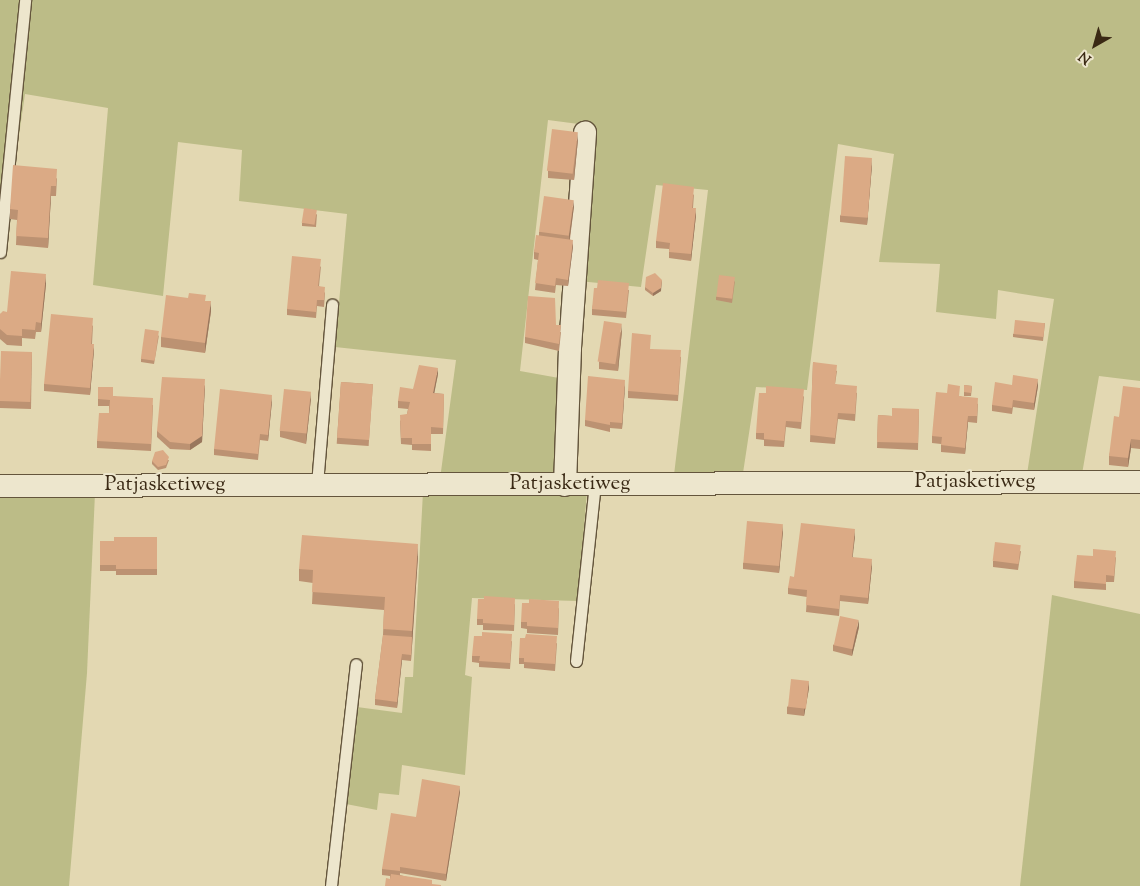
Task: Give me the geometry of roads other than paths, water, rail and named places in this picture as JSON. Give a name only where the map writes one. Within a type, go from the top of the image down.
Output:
[{"type":"street","points":[[565,485],[570,348],[585,133]]},
{"type":"street","name":"Patjasketiweg","points":[[0,486],[1140,482]]},
{"type":"lane","points":[[0,252],[24,0]]},
{"type":"lane","points":[[317,484],[332,305]]},
{"type":"lane","points":[[576,661],[595,484]]},
{"type":"lane","points":[[330,886],[356,664]]}]
